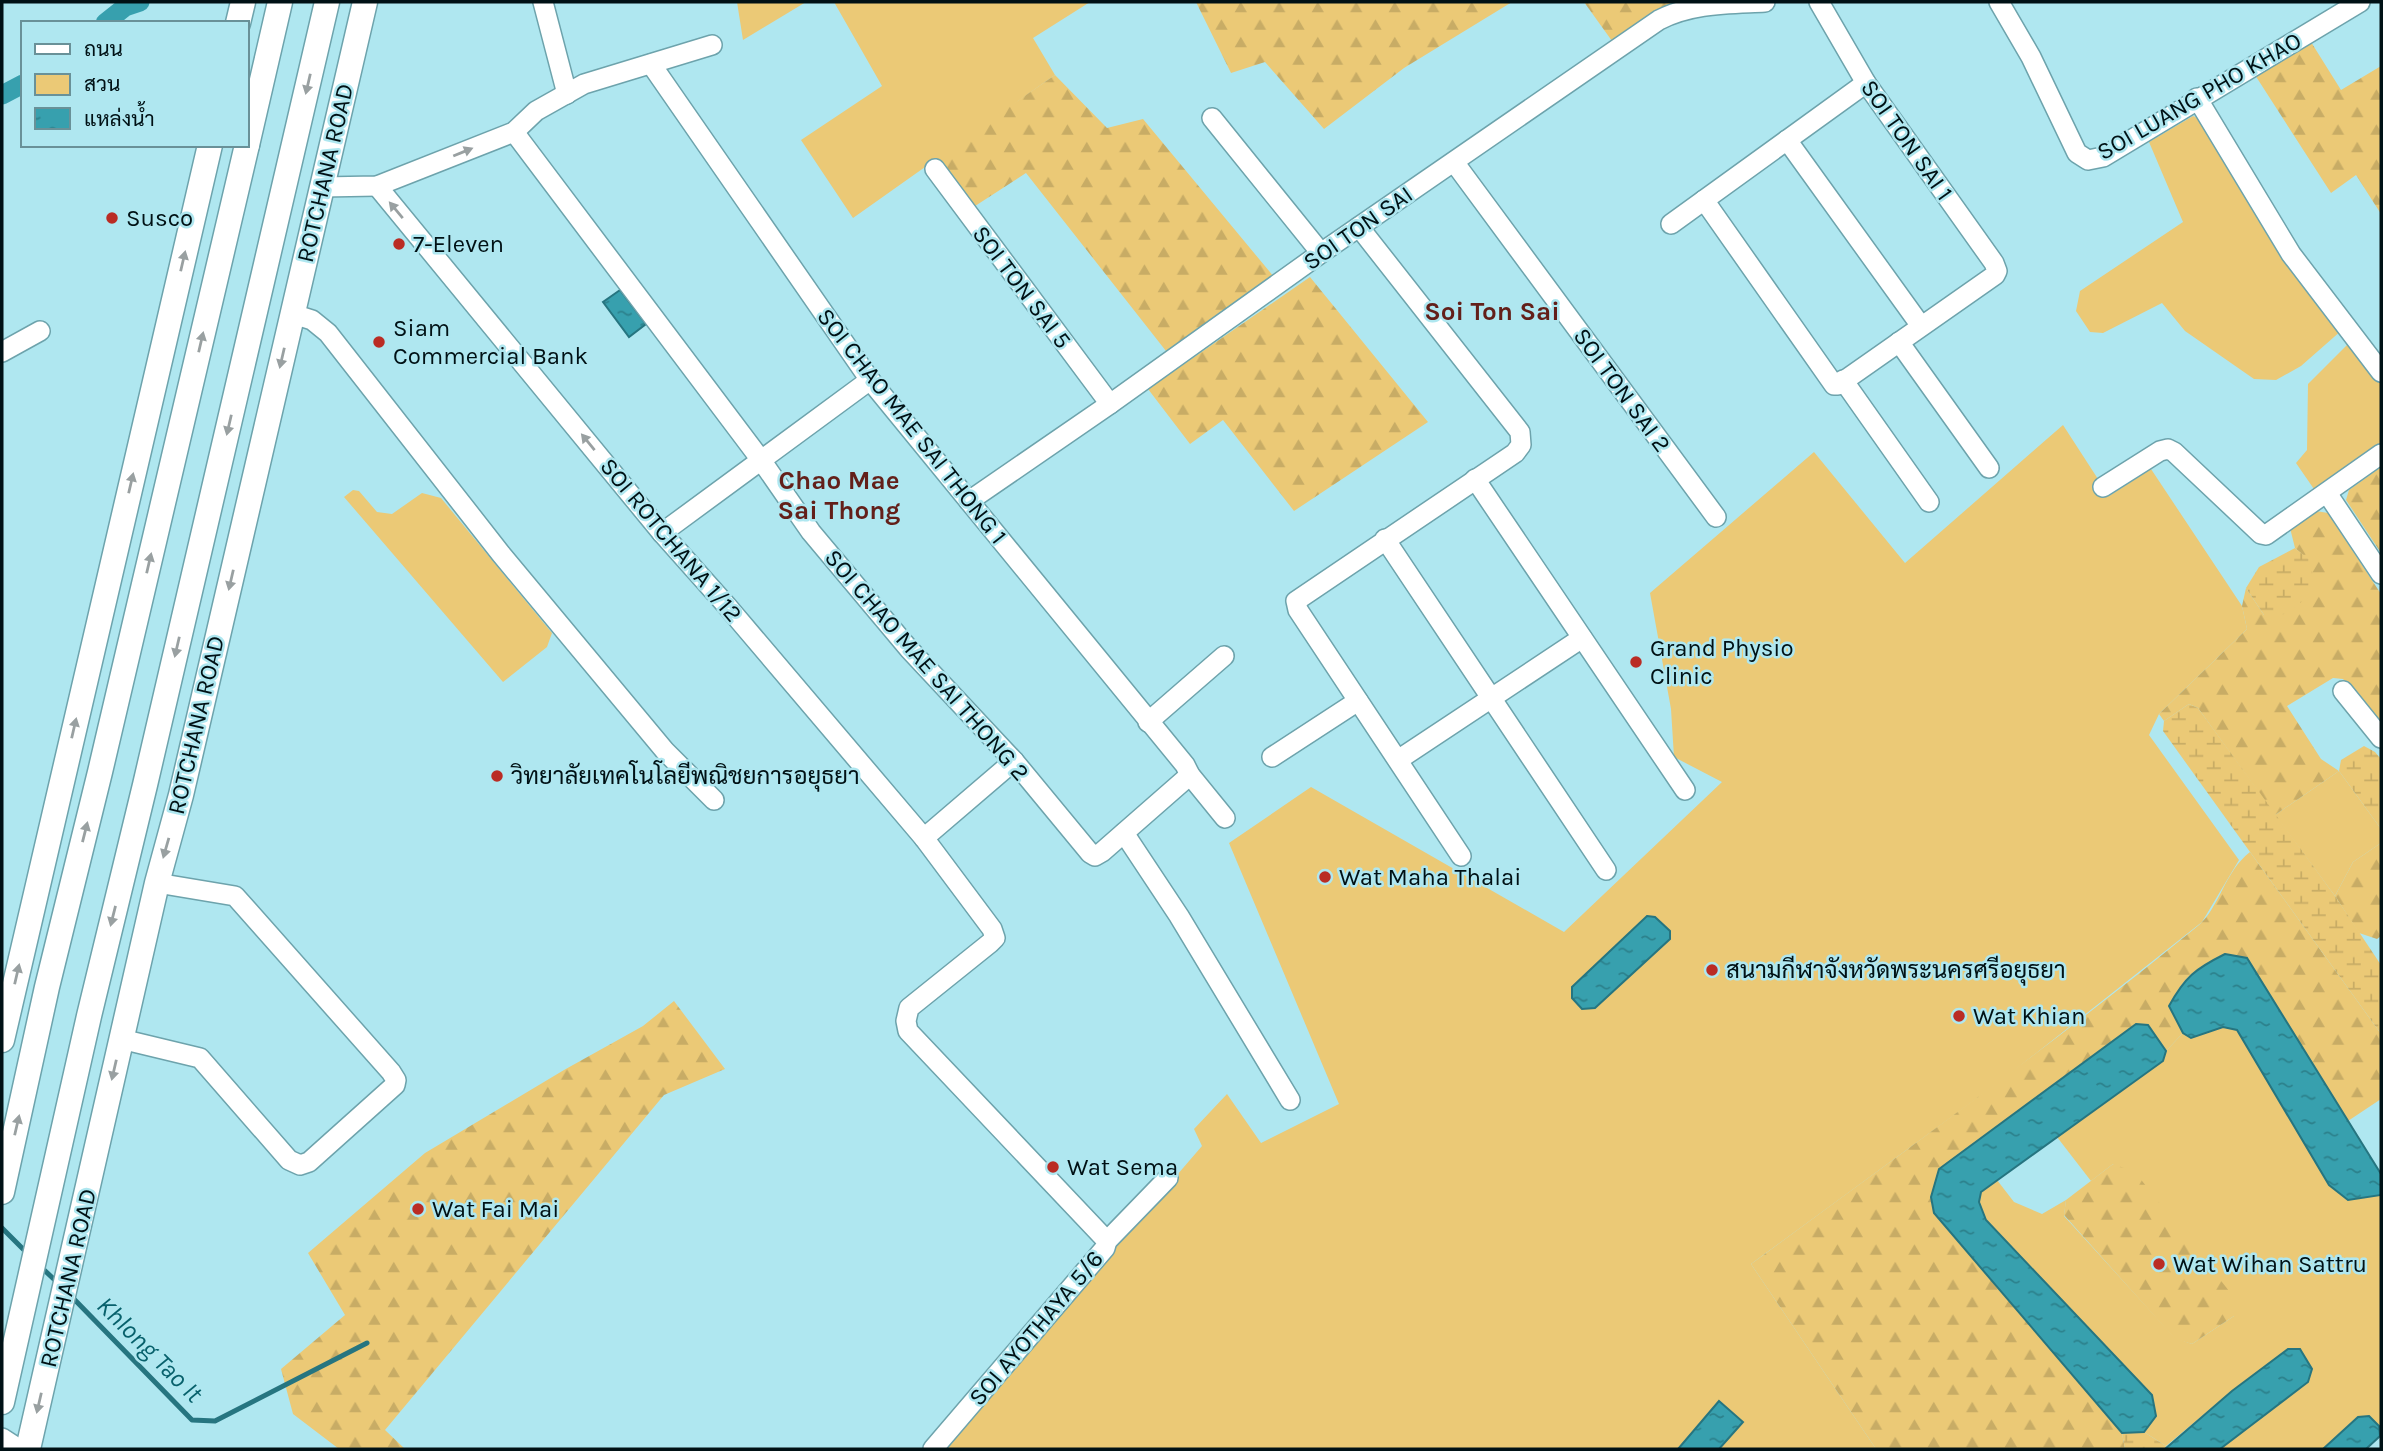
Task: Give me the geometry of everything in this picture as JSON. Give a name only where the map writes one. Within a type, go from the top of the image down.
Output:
[{"type":"main road","name":"ROTCHANA ROAD","points":[[28,1449],[157,883],[181,795],[365,2]]},
{"type":"main road","points":[[248,141],[279,4]]},
{"type":"main road","name":"ROTCHANA ROAD","points":[[2,1402],[89,1016],[326,10]]},
{"type":"main road","points":[[2,1040],[210,147]]},
{"type":"main road","points":[[2,1192],[47,988],[247,147]]},
{"type":"main road","points":[[66,762],[100,772]]},
{"type":"main road","points":[[145,785],[181,795]]},
{"type":"street","points":[[543,2],[567,94]]},
{"type":"street","name":"SOI TON SAI","points":[[969,501],[1658,20],[1676,11],[1700,6],[1765,2]]},
{"type":"street","name":"SOI TON SAI 1","points":[[1819,2],[1866,83],[1994,263],[1997,271],[1921,326]]},
{"type":"street","name":"SOI LUANG PHO KHAO","points":[[1999,2],[2031,57],[2077,153],[2088,160],[2103,156],[2360,2]]},
{"type":"street","points":[[322,187],[377,186],[514,132],[536,111],[584,84],[712,45]]},
{"type":"street","name":"SOI CHAO MAE SAI THONG 1","points":[[651,64],[870,380],[1185,765],[1225,818]]},
{"type":"street","points":[[1671,224],[1866,83]]},
{"type":"street","points":[[2197,98],[2291,254],[2381,372]]},
{"type":"street","points":[[1212,118],[1321,253]]},
{"type":"street","name":"SOI CHAO MAE SAI THONG 2","points":[[514,132],[761,460],[811,532],[909,649],[1014,761],[1090,853],[1096,856],[1124,833]]},
{"type":"street","points":[[1704,200],[1831,383],[1838,385],[1899,342],[1921,326],[1787,140]]},
{"type":"street","name":"SOI TON SAI 2","points":[[1454,162],[1716,517]]},
{"type":"street","name":"SOI TON SAI 5","points":[[935,169],[1110,404]]},
{"type":"street","name":"SOI ROTCHANA 1/12","points":[[377,186],[662,533],[925,838],[992,929],[995,938]]},
{"type":"street","points":[[1359,227],[1520,432],[1521,445],[1514,453],[1296,601],[1298,610],[1461,856]]},
{"type":"street","points":[[293,314],[312,320],[328,332],[527,585],[665,751],[715,800]]},
{"type":"street","points":[[2,352],[40,331]]},
{"type":"street","points":[[1899,342],[1989,468]]},
{"type":"street","points":[[662,533],[870,380]]},
{"type":"street","points":[[1843,380],[1929,502]]},
{"type":"street","points":[[2103,487],[2160,451],[2168,449],[2261,534],[2266,535],[2381,454]]},
{"type":"street","points":[[1475,479],[1685,790]]},
{"type":"street","points":[[2327,493],[2381,574]]},
{"type":"street","points":[[1385,539],[1606,870]]},
{"type":"street","points":[[1398,761],[1582,638]]},
{"type":"street","points":[[1148,722],[1224,656]]},
{"type":"street","points":[[2343,691],[2381,738]]},
{"type":"street","points":[[1272,757],[1359,701]]},
{"type":"street","points":[[925,838],[1014,761]]},
{"type":"street","points":[[1190,775],[1124,833],[1179,916],[1290,1100]]},
{"type":"street","points":[[121,1039],[201,1058],[289,1160],[300,1165],[309,1162],[395,1085],[396,1080],[391,1072],[235,896],[157,883]]},
{"type":"street","name":"SOI AYOTHAYA 5/6","points":[[933,1449],[1105,1248],[1107,1241],[908,1031],[906,1021],[909,1007],[995,938]]},
{"type":"street","points":[[1107,1241],[1168,1178]]},
{"type":"street","points":[[2,1438],[19,1449]]},
{"type":"green space","points":[[737,2],[806,2],[743,40]]},
{"type":"green space","points":[[834,2],[1090,2],[1033,38],[1055,75],[853,218],[801,140],[882,86]]},
{"type":"green space","points":[[1196,2],[1512,2],[1404,68],[1324,129],[1265,62],[1231,73]]},
{"type":"green space","points":[[1584,2],[1673,2],[1612,41]]},
{"type":"green space","points":[[2311,42],[2341,90],[2381,66],[2381,214],[2356,175],[2331,193],[2255,75]]},
{"type":"green space","points":[[1055,75],[1107,128],[1143,119],[1274,277],[1166,351],[1026,173],[972,208],[935,158]]},
{"type":"green space","points":[[2193,116],[2202,120],[2342,330],[2301,366],[2276,380],[2254,379],[2185,331],[2162,303],[2103,333],[2090,332],[2076,311],[2080,291],[2183,222],[2149,142]]},
{"type":"green space","points":[[1310,277],[1428,422],[1294,511],[1223,420],[1190,444],[1148,389]]},
{"type":"green space","points":[[2351,341],[2381,382],[2381,444],[2316,492],[2296,463],[2307,450],[2308,384]]},
{"type":"green space","name":"สนามกีฬาจังหวัดพระนครศรีอยุธยา","points":[[2063,425],[2109,496],[2151,469],[2242,606],[2247,629],[2159,714],[2149,735],[2239,860],[2202,922],[2006,1077],[1751,1264],[1876,1449],[941,1449],[1202,1146],[1194,1129],[1227,1094],[1261,1143],[1339,1104],[1229,843],[1311,787],[1564,932],[1722,782],[1674,757],[1671,709],[1650,593],[1814,452],[1905,563]]},
{"type":"green space","points":[[2381,467],[2381,553],[2346,500],[2349,490]]},
{"type":"green space","points":[[353,490],[359,491],[377,512],[392,514],[422,493],[441,498],[552,633],[547,647],[503,682],[344,497]]},
{"type":"green space","points":[[2316,511],[2328,513],[2381,594],[2381,726],[2343,679],[2333,678],[2287,706],[2321,759],[2339,771],[2275,815],[2198,708],[2189,704],[2164,721],[2159,714],[2247,629],[2242,606],[2246,588],[2264,615],[2311,562],[2295,548],[2290,528]]},
{"type":"green space","points":[[2295,548],[2311,561],[2310,590],[2303,601],[2279,617],[2264,615],[2246,588],[2259,567]]},
{"type":"green space","points":[[2189,704],[2198,708],[2335,896],[2381,965],[2381,1034],[2163,731],[2164,721]]},
{"type":"green space","points":[[2364,746],[2381,759],[2381,829],[2339,771],[2341,760]]},
{"type":"green space","points":[[2339,771],[2381,829],[2381,843],[2353,862],[2335,896],[2275,815]]},
{"type":"green space","points":[[2381,843],[2381,936],[2377,939],[2359,933],[2335,896],[2353,862]]},
{"type":"green space","points":[[2250,852],[2381,1034],[2381,1099],[2348,1121],[2247,958],[2200,968],[2185,981],[2169,1006],[2183,1033],[2166,1051],[2148,1025],[1939,1169],[2122,1433],[2125,1449],[1876,1449],[1751,1264],[2033,1055],[2199,925],[2212,909],[2234,869]]},
{"type":"green space","points":[[674,1001],[725,1069],[664,1095],[385,1430],[405,1449],[339,1449],[293,1414],[281,1369],[345,1315],[308,1253],[425,1153],[643,1026]]},
{"type":"green space","points":[[2223,1027],[2237,1030],[2329,1185],[2349,1200],[2381,1195],[2380,1436],[2379,1426],[2358,1416],[2323,1449],[2220,1449],[2308,1382],[2312,1368],[2300,1349],[2232,1391],[2166,1446],[2144,1432],[2156,1416],[1986,1220],[1979,1202],[1981,1192],[1997,1180],[2014,1202],[2042,1214],[2066,1200],[2064,1216],[2175,1338],[2192,1344],[2234,1316],[2113,1164],[2091,1181],[2057,1137],[2163,1061],[2166,1051],[2183,1033],[2191,1038]]},
{"type":"green space","points":[[2113,1164],[2135,1172],[2233,1296],[2234,1316],[2192,1344],[2175,1339],[2064,1215],[2066,1200]]},
{"type":"green space","points":[[2144,1432],[2166,1446],[2165,1449],[2125,1449],[2122,1433]]},
{"type":"water","points":[[620,290],[646,324],[629,337],[603,302]]},
{"type":"water","points":[[1647,916],[1655,917],[1670,931],[1670,939],[1595,1008],[1582,1009],[1572,998],[1572,987]]},
{"type":"water","points":[[2225,954],[2247,958],[2381,1174],[2381,1195],[2348,1200],[2329,1185],[2237,1030],[2223,1027],[2191,1038],[2183,1033],[2169,1006],[2192,975]]},
{"type":"water","points":[[2136,1024],[2148,1025],[2166,1051],[2163,1061],[1981,1192],[1979,1202],[1986,1220],[2152,1395],[2156,1416],[2144,1432],[2122,1433],[1934,1213],[1931,1197],[1939,1169]]},
{"type":"water","points":[[2288,1349],[2300,1349],[2312,1369],[2308,1382],[2220,1449],[2165,1449],[2232,1391]]},
{"type":"water","points":[[1719,1401],[1743,1422],[1719,1449],[1678,1449]]},
{"type":"water","points":[[2369,1416],[2379,1426],[2380,1436],[2366,1449],[2323,1449],[2358,1417]]},
{"type":"waterway","points":[[108,21],[125,7],[140,2]]},
{"type":"waterway","points":[[2,95],[21,85]]},
{"type":"waterway","name":"Khlong Tao It","points":[[2,1228],[29,1255]]},
{"type":"waterway","name":"Khlong Tao It","points":[[41,1267],[59,1284]]},
{"type":"waterway","name":"Khlong Tao It","points":[[71,1296],[192,1420],[215,1421],[367,1343]]},
{"type":"place","name":"Susco","points":[[112,218]]},
{"type":"place","name":"7-Eleven","points":[[399,244]]},
{"type":"place","name":"Siam Commercial Bank","points":[[379,342]]},
{"type":"place","name":"Grand Physio Clinic","points":[[1636,662]]},
{"type":"place","name":"วิทยาลัยเทคโนโลยีพณิชยการอยุธยา","points":[[497,776]]},
{"type":"place","name":"Wat Maha Thalai","points":[[1325,877]]},
{"type":"place","name":"สนามกีฬาจังหวัดพระนครศรีอยุธยา","points":[[1712,970]]},
{"type":"place","name":"Wat Khian","points":[[1959,1016]]},
{"type":"place","name":"Wat Sema","points":[[1053,1167]]},
{"type":"place","name":"Wat Fai Mai","points":[[418,1209]]},
{"type":"place","name":"Wat Wihan Sattru","points":[[2159,1264]]},
{"type":"district","name":"Soi Ton Sai","points":[[1492,311]]},
{"type":"district","name":"Chao Mae Sai Thong","points":[[839,495]]}]
